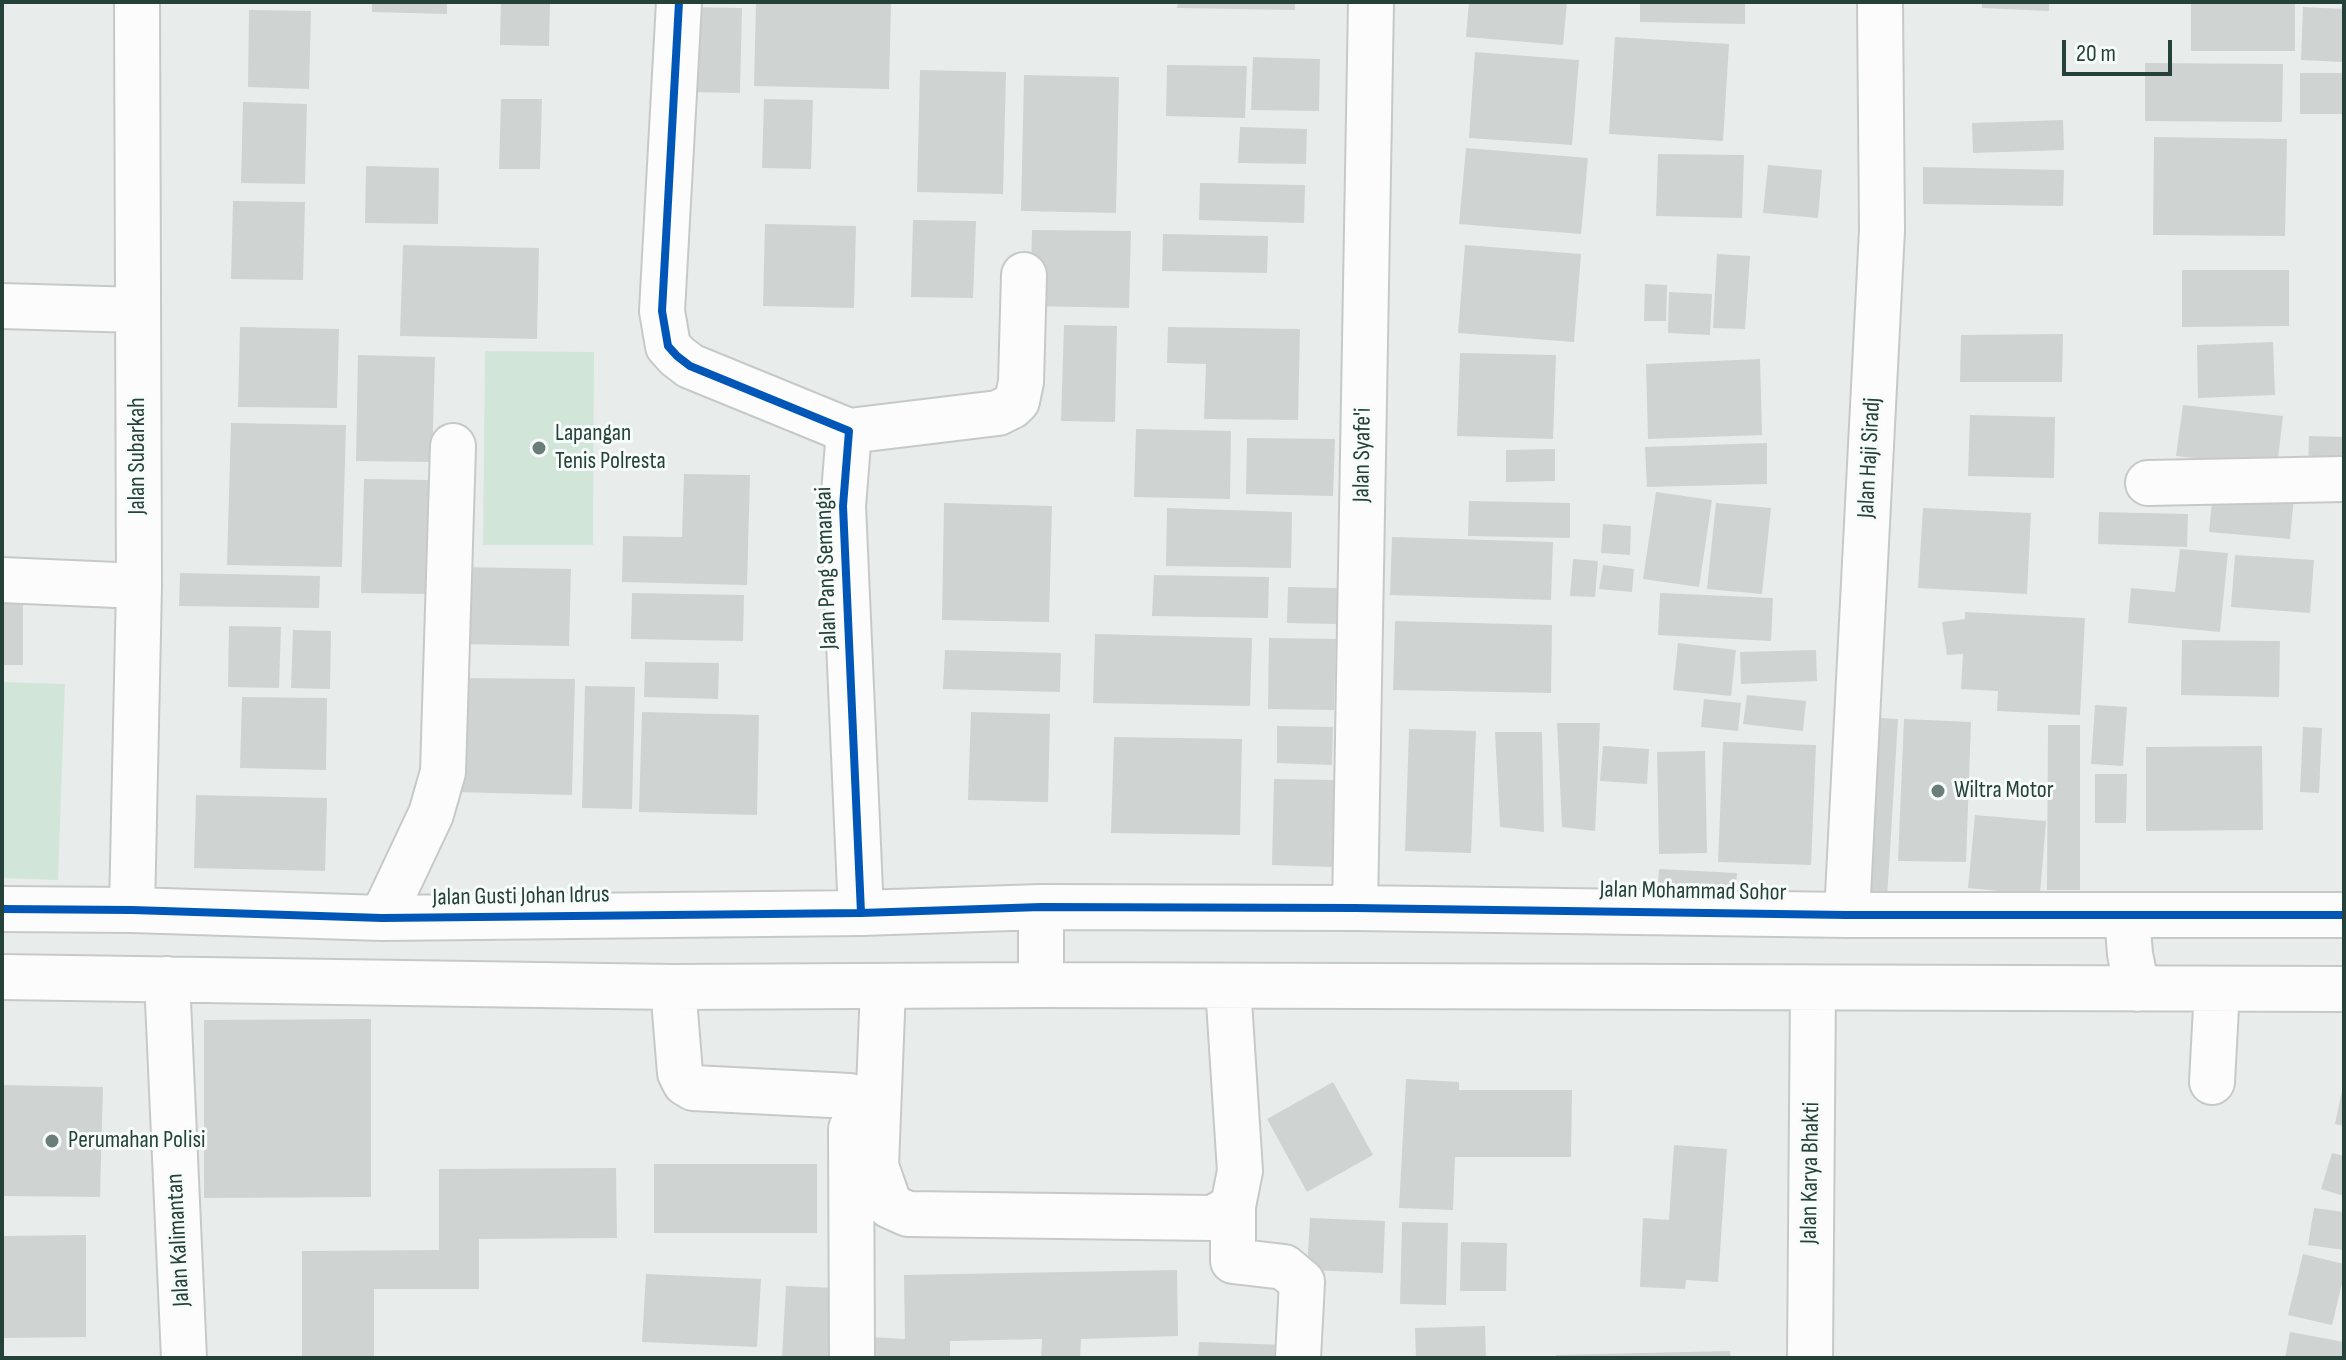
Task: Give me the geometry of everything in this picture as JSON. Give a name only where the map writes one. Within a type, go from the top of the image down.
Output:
[{"type":"street","name":"Jalan Subarkah","points":[[132,910],[139,586],[137,2]]},
{"type":"street","points":[[679,2],[662,311],[668,346],[677,356],[690,366],[849,431],[998,413],[1017,401],[1021,382],[1024,275]]},
{"type":"street","name":"Jalan Syafe'i","points":[[1355,908],[1371,2]]},
{"type":"street","name":"Jalan Haji Siradj","points":[[1847,915],[1882,230],[1880,2]]},
{"type":"street","points":[[2,306],[138,310]]},
{"type":"street","name":"Jalan Pang Semangai","points":[[849,431],[843,506],[861,913]]},
{"type":"street","points":[[382,918],[431,814],[443,772],[453,446]]},
{"type":"street","points":[[2148,483],[2344,479]]},
{"type":"street","points":[[2,580],[139,586]]},
{"type":"street","points":[[1041,907],[1041,985]]},
{"type":"street","name":"Jalan Mohammad Sohor","points":[[1041,907],[1847,915],[2344,915]]},
{"type":"street","name":"Jalan Gusti Johan Idrus","points":[[2,909],[382,918],[861,913],[1041,907]]},
{"type":"street","points":[[2127,916],[2137,989]]},
{"type":"street","points":[[2,977],[673,987],[1041,985],[2344,989]]},
{"type":"street","name":"Jalan Kalimantan","points":[[167,979],[184,1358]]},
{"type":"street","points":[[1228,986],[1240,1171],[1233,1206],[1233,1261],[1284,1267],[1302,1282],[1298,1358]]},
{"type":"street","points":[[673,987],[680,1073],[685,1083],[693,1088],[850,1096]]},
{"type":"street","points":[[852,1358],[850,1096],[871,987]]},
{"type":"street","points":[[871,987],[876,1166],[890,1206],[908,1214],[1213,1218],[1233,1206]]},
{"type":"street","name":"Jalan Karya Bhakti","points":[[1810,1358],[1813,988]]},
{"type":"street","points":[[2212,1082],[2217,989]]},
{"type":"green space","name":"Lapangan Tenis Polresta","points":[[485,351],[594,352],[593,545],[483,545]]},
{"type":"green space","points":[[2,682],[65,684],[58,880],[2,878]]},
{"type":"building","points":[[372,2],[447,2],[447,14],[372,12]]},
{"type":"building","points":[[501,2],[550,2],[549,46],[500,45]]},
{"type":"building","points":[[756,2],[891,2],[889,89],[754,86]]},
{"type":"building","points":[[1178,2],[1295,2],[1295,10],[1177,8]]},
{"type":"building","points":[[1469,2],[1567,2],[1563,45],[1466,37]]},
{"type":"building","points":[[1640,2],[1745,2],[1745,24],[1640,22]]},
{"type":"building","points":[[1982,2],[2049,2],[2049,11],[1982,8]]},
{"type":"building","points":[[2191,2],[2295,2],[2295,51],[2191,51]]},
{"type":"building","points":[[685,7],[742,8],[740,93],[683,92]]},
{"type":"building","points":[[2303,7],[2344,9],[2344,62],[2301,60]]},
{"type":"building","points":[[249,10],[311,11],[309,89],[248,87]]},
{"type":"building","points":[[1615,37],[1729,44],[1723,141],[1609,134]]},
{"type":"building","points":[[1475,52],[1579,60],[1572,145],[1469,138]]},
{"type":"building","points":[[1253,57],[1320,59],[1319,111],[1251,110]]},
{"type":"building","points":[[2145,63],[2283,64],[2282,122],[2145,121]]},
{"type":"building","points":[[1167,65],[1247,66],[1245,118],[1166,116]]},
{"type":"building","points":[[920,70],[1006,72],[1003,194],[917,192]]},
{"type":"building","points":[[2300,73],[2342,73],[2342,114],[2300,114]]},
{"type":"building","points":[[1024,75],[1119,77],[1116,213],[1021,211]]},
{"type":"building","points":[[501,99],[542,99],[540,169],[499,169]]},
{"type":"building","points":[[764,99],[813,100],[811,169],[762,168]]},
{"type":"building","points":[[243,102],[307,104],[305,184],[241,183]]},
{"type":"building","points":[[2063,120],[2064,150],[1973,153],[1972,123]]},
{"type":"building","points":[[1240,127],[1307,129],[1306,164],[1238,163]]},
{"type":"building","points":[[2154,137],[2287,139],[2285,236],[2153,235]]},
{"type":"building","points":[[1466,148],[1588,158],[1581,234],[1459,224]]},
{"type":"building","points":[[1658,154],[1744,155],[1742,218],[1656,216]]},
{"type":"building","points":[[1768,165],[1822,170],[1818,218],[1763,213]]},
{"type":"building","points":[[366,166],[439,168],[438,224],[365,223]]},
{"type":"building","points":[[1923,167],[2064,170],[2063,206],[1923,204]]},
{"type":"building","points":[[1200,183],[1305,185],[1304,223],[1199,220]]},
{"type":"building","points":[[233,201],[305,202],[303,280],[231,279]]},
{"type":"building","points":[[913,220],[976,221],[973,298],[911,297]]},
{"type":"building","points":[[765,224],[856,226],[854,308],[763,306]]},
{"type":"building","points":[[1032,230],[1131,231],[1129,308],[1030,306]]},
{"type":"building","points":[[1163,234],[1268,236],[1267,273],[1162,271]]},
{"type":"building","points":[[403,245],[539,248],[537,339],[400,336]]},
{"type":"building","points":[[1465,245],[1581,254],[1574,342],[1458,333]]},
{"type":"building","points":[[1717,254],[1750,256],[1745,329],[1713,328]]},
{"type":"building","points":[[2182,270],[2289,270],[2289,326],[2182,327]]},
{"type":"building","points":[[1645,284],[1667,285],[1666,321],[1644,321]]},
{"type":"building","points":[[1669,292],[1712,294],[1710,335],[1668,333]]},
{"type":"building","points":[[1064,325],[1117,326],[1115,422],[1061,421]]},
{"type":"building","points":[[240,327],[339,329],[337,408],[238,407]]},
{"type":"building","points":[[1168,327],[1300,329],[1298,420],[1204,419],[1206,364],[1167,363]]},
{"type":"building","points":[[2063,334],[2062,382],[1960,382],[1961,335]]},
{"type":"building","points":[[2273,342],[2275,395],[2198,398],[2197,345]]},
{"type":"building","points":[[1460,353],[1556,355],[1553,439],[1457,436]]},
{"type":"building","points":[[358,355],[435,357],[432,462],[356,461]]},
{"type":"building","points":[[1760,359],[1762,435],[1648,439],[1646,364]]},
{"type":"building","points":[[2183,405],[2283,416],[2277,467],[2176,456]]},
{"type":"building","points":[[1970,415],[2055,417],[2054,478],[1968,476]]},
{"type":"building","points":[[231,423],[346,425],[342,567],[227,565]]},
{"type":"building","points":[[1136,429],[1231,431],[1230,499],[1134,497]]},
{"type":"building","points":[[2309,436],[2344,437],[2344,470],[2308,470]]},
{"type":"building","points":[[1247,438],[1335,439],[1333,496],[1246,494]]},
{"type":"building","points":[[1767,443],[1767,484],[1647,487],[1645,447]]},
{"type":"building","points":[[1555,449],[1555,481],[1506,482],[1506,450]]},
{"type":"building","points":[[684,474],[750,475],[747,585],[622,582],[623,536],[682,537]]},
{"type":"building","points":[[364,479],[432,480],[429,594],[361,593]]},
{"type":"building","points":[[2213,491],[2294,497],[2290,539],[2209,532]]},
{"type":"building","points":[[1656,492],[1712,500],[1699,587],[1643,579]]},
{"type":"building","points":[[1469,501],[1570,503],[1570,538],[1468,536]]},
{"type":"building","points":[[944,503],[1052,506],[1049,622],[942,620]]},
{"type":"building","points":[[1716,503],[1771,508],[1762,594],[1707,589]]},
{"type":"building","points":[[1167,508],[1292,512],[1291,568],[1166,566]]},
{"type":"building","points":[[1923,508],[2031,513],[2027,594],[1918,588]]},
{"type":"building","points":[[2099,512],[2188,514],[2187,547],[2098,544]]},
{"type":"building","points":[[1603,524],[1631,526],[1630,555],[1601,553]]},
{"type":"building","points":[[1392,537],[1553,542],[1551,600],[1390,595]]},
{"type":"building","points":[[2180,549],[2228,553],[2220,632],[2128,623],[2131,588],[2175,592]]},
{"type":"building","points":[[2235,555],[2314,560],[2310,613],[2231,607]]},
{"type":"building","points":[[1573,559],[1598,561],[1595,597],[1570,596]]},
{"type":"building","points":[[1603,565],[1634,569],[1632,592],[1599,589]]},
{"type":"building","points":[[459,567],[571,569],[569,646],[457,644]]},
{"type":"building","points":[[180,573],[320,576],[319,608],[179,606]]},
{"type":"building","points":[[1154,575],[1269,577],[1268,618],[1152,616]]},
{"type":"building","points":[[1288,587],[1338,588],[1337,624],[1287,623]]},
{"type":"building","points":[[632,593],[744,595],[743,641],[631,639]]},
{"type":"building","points":[[1660,593],[1773,598],[1771,641],[1658,635]]},
{"type":"building","points":[[2,601],[23,601],[23,665],[2,665]]},
{"type":"building","points":[[1965,612],[2085,618],[2080,715],[1997,711],[1998,691],[1961,689],[1963,654],[1947,655],[1942,622],[1965,619]]},
{"type":"building","points":[[1395,621],[1552,625],[1551,693],[1393,690]]},
{"type":"building","points":[[229,626],[281,627],[279,688],[228,687]]},
{"type":"building","points":[[293,630],[331,631],[330,689],[291,688]]},
{"type":"building","points":[[1095,634],[1252,638],[1250,706],[1093,703]]},
{"type":"building","points":[[1269,638],[1336,639],[1334,710],[1268,709]]},
{"type":"building","points":[[2182,640],[2280,641],[2279,697],[2181,695]]},
{"type":"building","points":[[1678,643],[1736,650],[1731,696],[1673,690]]},
{"type":"building","points":[[945,650],[1061,653],[1060,692],[943,689]]},
{"type":"building","points":[[1816,650],[1817,681],[1741,684],[1740,652]]},
{"type":"building","points":[[645,662],[719,663],[718,699],[644,697]]},
{"type":"building","points":[[456,678],[575,679],[572,795],[453,792]]},
{"type":"building","points":[[585,686],[635,687],[632,809],[582,808]]},
{"type":"building","points":[[1747,695],[1806,701],[1803,731],[1743,724]]},
{"type":"building","points":[[242,697],[327,698],[326,770],[240,768]]},
{"type":"building","points":[[1704,699],[1741,703],[1738,731],[1701,727]]},
{"type":"building","points":[[2095,705],[2127,707],[2123,766],[2091,764]]},
{"type":"building","points":[[642,712],[759,715],[757,815],[639,812]]},
{"type":"building","points":[[971,712],[1050,714],[1048,802],[968,800]]},
{"type":"building","points":[[1864,717],[1898,719],[1887,899],[1852,897]]},
{"type":"building","points":[[1904,719],[1971,722],[1966,862],[1898,861]]},
{"type":"building","points":[[1557,723],[1600,723],[1595,831],[1562,827]]},
{"type":"building","points":[[2048,725],[2080,725],[2080,890],[2047,890]]},
{"type":"building","points":[[1277,726],[1333,727],[1332,765],[1277,763]]},
{"type":"building","points":[[2303,727],[2322,728],[2319,793],[2300,792]]},
{"type":"building","points":[[1409,729],[1476,731],[1471,853],[1405,851]]},
{"type":"building","points":[[1495,732],[1542,732],[1544,832],[1500,827]]},
{"type":"building","points":[[1114,737],[1242,739],[1240,835],[1111,833]]},
{"type":"building","points":[[1723,742],[1816,745],[1811,865],[1718,862]]},
{"type":"building","points":[[1603,746],[1649,749],[1647,784],[1600,781]]},
{"type":"building","points":[[2262,746],[2263,830],[2146,831],[2146,747]]},
{"type":"building","points":[[1705,751],[1707,853],[1659,854],[1657,752]]},
{"type":"building","points":[[2095,774],[2127,774],[2126,823],[2095,823]]},
{"type":"building","points":[[1274,779],[1335,780],[1332,867],[1272,865]]},
{"type":"building","points":[[196,795],[327,798],[325,871],[194,868]]},
{"type":"building","points":[[1975,815],[2046,821],[2040,895],[1968,888]]},
{"type":"building","points":[[1659,869],[1737,873],[1735,901],[1657,898]]},
{"type":"building","points":[[371,1019],[371,1197],[204,1198],[204,1020]]},
{"type":"building","points":[[1406,1079],[1459,1082],[1459,1090],[1572,1090],[1571,1157],[1455,1157],[1453,1210],[1399,1208]]},
{"type":"building","points":[[1333,1082],[1373,1155],[1307,1192],[1267,1119]]},
{"type":"building","name":"Perumahan Polisi","points":[[2,1085],[103,1087],[100,1197],[2,1196]]},
{"type":"building","points":[[2344,1086],[2344,1126],[2335,1124]]},
{"type":"building","points":[[1674,1145],[1727,1149],[1718,1282],[1686,1280],[1685,1289],[1640,1287],[1643,1218],[1669,1220]]},
{"type":"building","points":[[2332,1153],[2344,1156],[2344,1196],[2321,1189]]},
{"type":"building","points":[[654,1164],[817,1164],[817,1233],[654,1233]]},
{"type":"building","points":[[616,1168],[617,1238],[479,1239],[479,1289],[374,1289],[374,1358],[302,1358],[302,1251],[439,1250],[439,1169]]},
{"type":"building","points":[[2314,1208],[2344,1212],[2344,1250],[2308,1245]]},
{"type":"building","points":[[1310,1218],[1385,1221],[1383,1273],[1307,1270]]},
{"type":"building","points":[[1402,1222],[1448,1223],[1446,1305],[1400,1304]]},
{"type":"building","points":[[86,1235],[86,1337],[2,1338],[2,1236]]},
{"type":"building","points":[[1461,1242],[1507,1243],[1506,1291],[1460,1291]]},
{"type":"building","points":[[2303,1254],[2344,1264],[2332,1325],[2288,1315]]},
{"type":"building","points":[[1177,1270],[1178,1336],[1081,1339],[1080,1358],[1041,1358],[1042,1339],[950,1341],[950,1358],[869,1358],[871,1337],[905,1339],[904,1275]]},
{"type":"building","points":[[646,1274],[761,1279],[757,1347],[642,1342]]},
{"type":"building","points":[[786,1286],[839,1288],[836,1358],[782,1358]]},
{"type":"building","points":[[1485,1326],[1486,1358],[1416,1358],[1415,1328]]},
{"type":"building","points":[[2290,1332],[2344,1342],[2344,1358],[2285,1358]]},
{"type":"building","points":[[1199,1342],[1287,1345],[1286,1358],[1198,1358]]},
{"type":"building","points":[[1730,1351],[1731,1358],[1556,1358],[1556,1355]]},
{"type":"cycle path","points":[[679,2],[662,311],[668,346],[690,366],[849,431],[843,506],[861,913]]},
{"type":"cycle path","points":[[2,909],[382,918],[861,913],[1041,907],[1847,915],[2344,915]]},
{"type":"place","name":"Lapangan Tenis Polresta","points":[[539,448]]},
{"type":"place","name":"Wiltra Motor","points":[[1938,791]]},
{"type":"place","name":"Perumahan Polisi","points":[[52,1141]]}]
